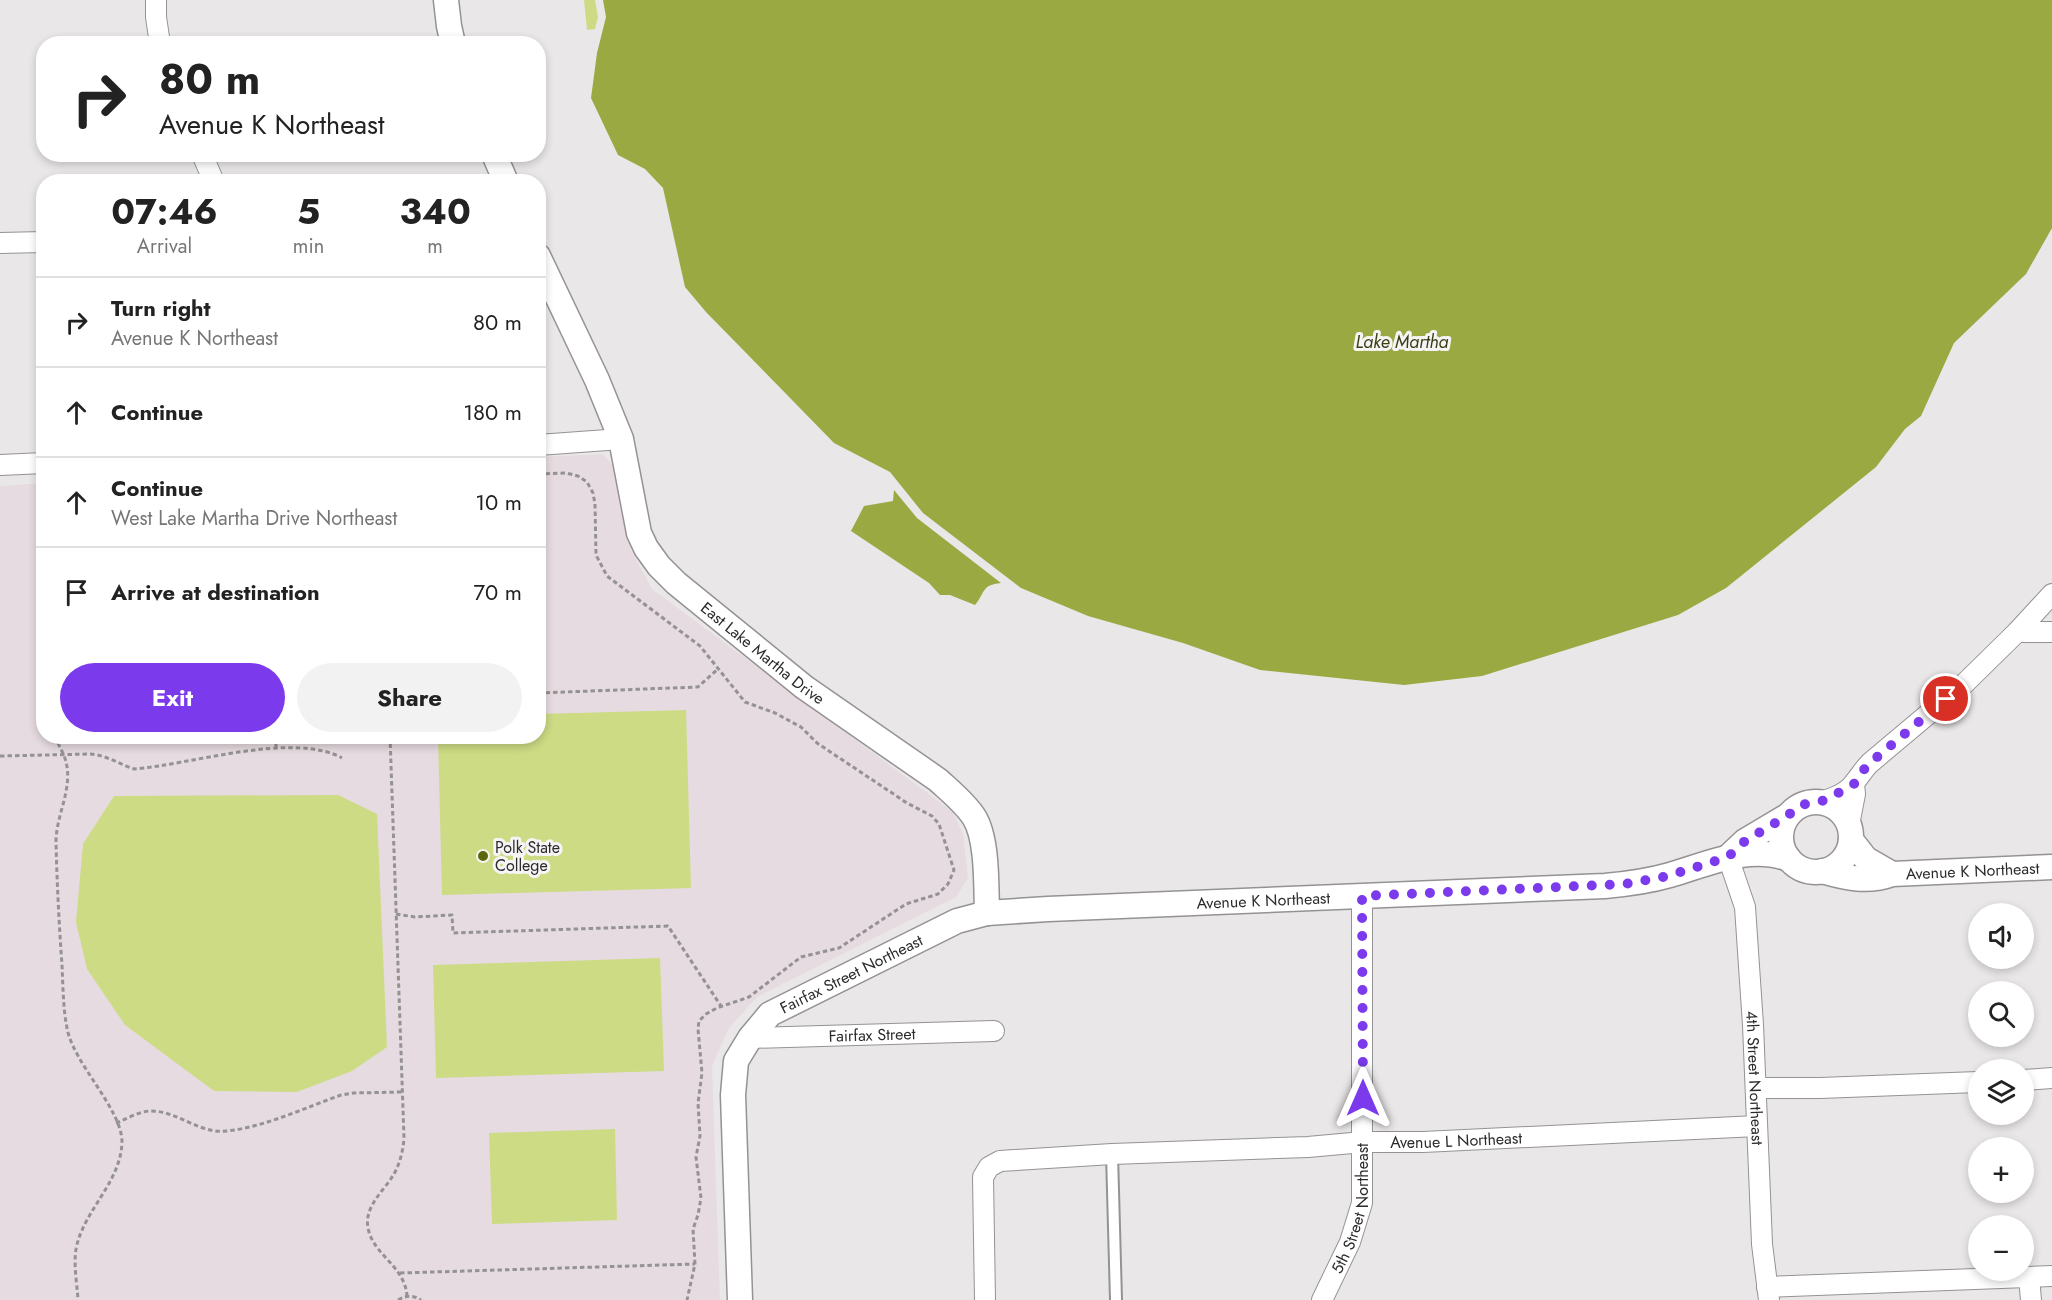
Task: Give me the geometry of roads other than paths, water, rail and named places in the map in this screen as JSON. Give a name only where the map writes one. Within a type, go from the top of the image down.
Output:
[{"type":"street","points":[[156,0],[159,36]]},
{"type":"street","points":[[446,0],[451,36]]},
{"type":"street","points":[[0,243],[36,242]]},
{"type":"street","name":"East Lake Martha Drive","points":[[546,273],[597,380],[621,439],[639,533],[646,548],[659,566],[699,602],[804,687],[938,780],[958,798],[975,818],[984,850],[987,913]]},
{"type":"street","points":[[546,444],[621,439]]},
{"type":"street","points":[[0,465],[36,463]]},
{"type":"street","points":[[1854,784],[1836,796],[1801,805],[1787,816],[1781,833],[1784,851],[1788,859],[1803,870],[1822,871],[1838,864],[1849,849],[1854,784],[1857,777],[1870,763],[1964,684],[2052,594]]},
{"type":"street","points":[[2017,632],[2052,632]]},
{"type":"street","points":[[1819,802],[1836,808],[1843,814],[1850,832]]},
{"type":"street","name":"Avenue K Northeast","points":[[1728,857],[1745,841],[1787,816]]},
{"type":"street","name":"Avenue K Northeast","points":[[1850,832],[1866,859],[1892,874]]},
{"type":"street","name":"Avenue K Northeast","points":[[1048,909],[1625,884],[1668,876],[1728,857],[1765,853],[1776,854],[1788,859]]},
{"type":"street","name":"4th Street Northeast","points":[[1728,857],[1745,907],[1756,1088],[1762,1244],[1768,1293]]},
{"type":"street","name":"Avenue K Northeast","points":[[1822,871],[1865,880],[1879,879],[1892,874],[2052,867]]},
{"type":"street","name":"5th Street Northeast","points":[[1322,1300],[1350,1242],[1360,1216],[1362,1203],[1362,896]]},
{"type":"street","name":"Fairfax Street Northeast","points":[[740,1300],[733,1095],[736,1061],[750,1038],[770,1014],[957,921],[987,913],[1048,909]]},
{"type":"street","name":"Fairfax Street","points":[[750,1038],[994,1031]]},
{"type":"street","points":[[2034,1079],[2052,1078]]},
{"type":"street","points":[[1756,1088],[1968,1082]]},
{"type":"street","name":"Avenue L Northeast","points":[[985,1300],[983,1177],[989,1167],[1000,1161],[1112,1154],[1229,1151],[1363,1142],[1423,1142],[1757,1126]]},
{"type":"street","points":[[2034,1277],[2052,1276]]},
{"type":"street","points":[[1768,1293],[1968,1281]]},
{"type":"street","points":[[2029,1281],[2031,1300]]},
{"type":"lane","points":[[1112,1154],[1116,1300]]},
{"type":"water","name":"Lake Martha","points":[[603,0],[2052,0],[2052,228],[2026,274],[1954,343],[1921,416],[1905,429],[1876,467],[1726,588],[1678,615],[1482,676],[1404,685],[1260,670],[1183,643],[1088,616],[1021,588],[923,513],[890,472],[834,443],[706,312],[685,287],[663,188],[645,169],[618,155],[591,98],[597,53],[606,17]]},
{"type":"water","points":[[894,490],[917,518],[1001,583],[987,587],[975,605],[950,595],[940,595],[929,583],[851,531],[864,506],[893,501]]},
{"type":"place","name":"Polk State College","points":[[483,856]]}]
